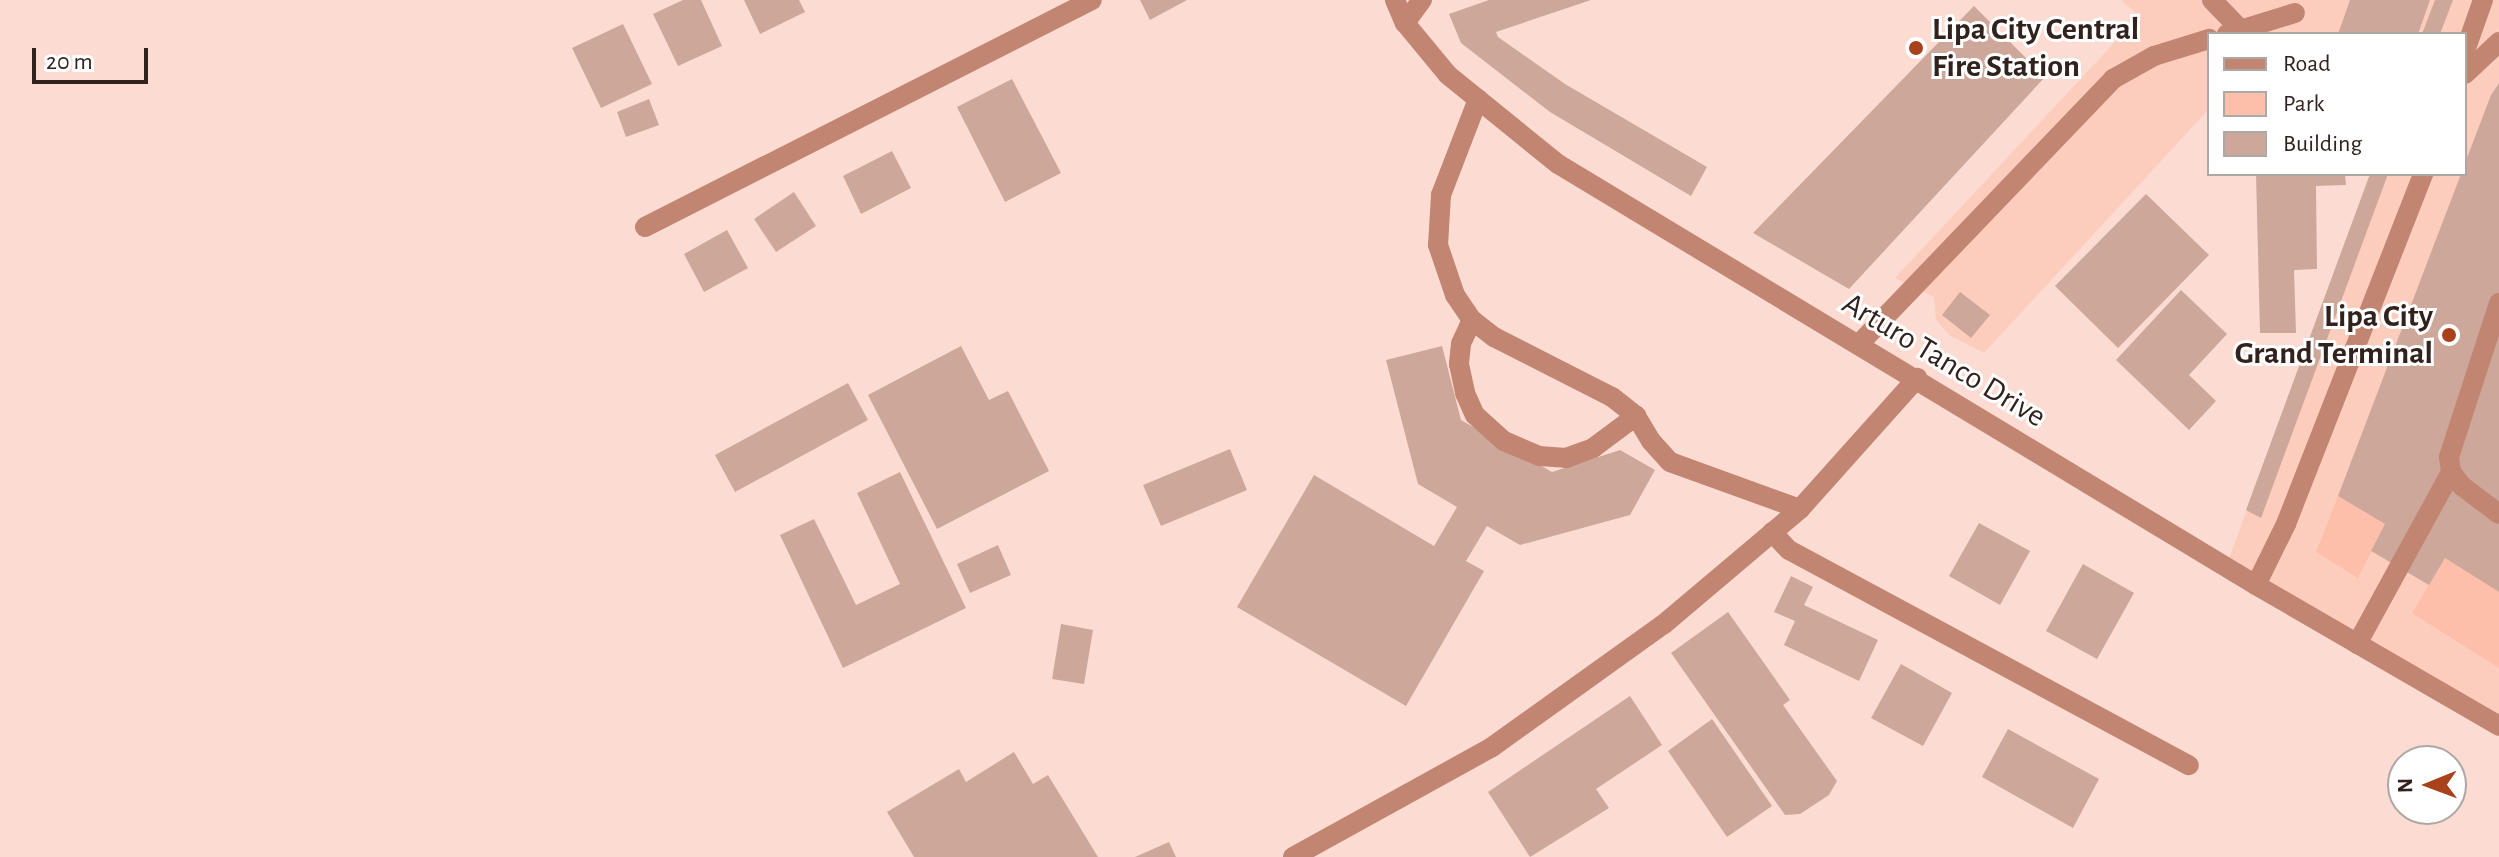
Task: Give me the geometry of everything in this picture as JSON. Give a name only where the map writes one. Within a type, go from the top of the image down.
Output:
[{"type":"street","points":[[645,227],[1092,0]]},
{"type":"street","name":"Arturo Tanco Drive","points":[[1395,0],[1405,23],[1448,75],[1558,164],[1860,343],[2256,585],[2499,726]]},
{"type":"street","points":[[1405,23],[1422,0]]},
{"type":"street","points":[[2212,0],[2234,32],[2295,13]]},
{"type":"street","points":[[2467,45],[2483,0]]},
{"type":"street","points":[[1860,343],[2113,79],[2154,56],[2207,40]]},
{"type":"street","points":[[2467,72],[2499,42]]},
{"type":"street","points":[[1478,99],[1441,195],[1438,245],[1455,295],[1472,320],[1494,337],[1612,397],[1636,416],[1651,441],[1670,462],[1800,509]]},
{"type":"street","points":[[2256,585],[2286,524],[2422,176]]},
{"type":"street","points":[[2357,644],[2451,472],[2451,447],[2499,303]]},
{"type":"street","points":[[1472,320],[1461,344],[1459,364],[1465,393],[1475,415],[1504,441],[1539,456],[1566,458],[1593,448],[1636,416]]},
{"type":"street","points":[[1293,857],[1492,747],[1664,624],[1800,509],[1917,378]]},
{"type":"street","points":[[2451,472],[2468,492],[2499,514]]},
{"type":"street","points":[[1772,532],[1789,550],[2189,765]]},
{"type":"shaded area","points":[[2121,0],[2499,0],[2499,722],[2227,564],[2369,176],[2467,176],[2467,32],[2207,32],[2207,111],[1984,353],[1949,335],[1936,320],[1934,297],[1895,278],[2139,16]]},
{"type":"green space","points":[[2338,496],[2385,524],[2358,578],[2316,552]]},
{"type":"green space","points":[[2445,558],[2499,592],[2499,668],[2412,613]]},
{"type":"building","points":[[683,0],[701,0],[722,46],[678,66],[653,14]]},
{"type":"building","points":[[744,0],[799,0],[805,12],[760,34]]},
{"type":"building","points":[[1140,0],[1187,0],[1150,20]]},
{"type":"building","points":[[1489,0],[1591,0],[1496,32],[1498,37],[1565,84],[1707,167],[1691,196],[1550,112],[1461,43],[1449,14]]},
{"type":"building","points":[[2350,0],[2430,0],[2419,32],[2339,32]]},
{"type":"building","points":[[2435,0],[2453,0],[2441,32],[2423,32]]},
{"type":"building","points":[[1974,6],[2045,77],[1849,289],[1753,233]]},
{"type":"building","points":[[623,24],[652,84],[601,108],[572,48]]},
{"type":"building","points":[[1012,79],[1061,173],[1005,202],[957,107]]},
{"type":"building","name":"Lipa City Grand Terminal","points":[[2499,83],[2499,592],[2445,558],[2429,585],[2371,551],[2385,524],[2338,496],[2460,176],[2467,176],[2467,158],[2491,95]]},
{"type":"building","points":[[649,99],[659,125],[626,137],[617,112]]},
{"type":"building","points":[[892,151],[911,188],[861,214],[843,176]]},
{"type":"building","points":[[2256,176],[2345,176],[2346,185],[2316,186],[2317,269],[2294,270],[2296,333],[2260,333]]},
{"type":"building","points":[[2369,176],[2387,176],[2261,518],[2246,510]]},
{"type":"building","points":[[794,192],[816,226],[776,252],[754,219]]},
{"type":"building","points":[[2146,194],[2209,255],[2118,348],[2055,286]]},
{"type":"building","points":[[727,230],[748,268],[704,292],[684,254]]},
{"type":"building","points":[[2181,290],[2227,334],[2189,375],[2216,401],[2189,430],[2116,360]]},
{"type":"building","points":[[1960,292],[1990,315],[1971,338],[1942,315]]},
{"type":"building","points":[[961,346],[989,400],[1008,391],[1049,471],[937,529],[868,395]]},
{"type":"building","points":[[1442,346],[1461,420],[1552,472],[1620,450],[1655,470],[1630,515],[1520,545],[1487,526],[1466,561],[1484,571],[1406,706],[1237,607],[1314,475],[1434,546],[1457,507],[1418,484],[1386,360]]},
{"type":"building","points":[[848,383],[868,420],[735,492],[715,455]]},
{"type":"building","points":[[1230,449],[1247,490],[1161,526],[1143,485]]},
{"type":"building","points":[[900,472],[966,608],[843,668],[780,535],[814,519],[856,605],[900,584],[857,493]]},
{"type":"building","points":[[1979,523],[2030,551],[2000,605],[1949,576]]},
{"type":"building","points":[[998,545],[1011,575],[970,593],[957,564]]},
{"type":"building","points":[[2083,564],[2134,593],[2097,659],[2046,631]]},
{"type":"building","points":[[1791,576],[1813,587],[1804,605],[1878,640],[1859,681],[1784,645],[1795,621],[1774,612]]},
{"type":"building","points":[[1728,612],[1790,700],[1783,705],[1837,781],[1829,795],[1800,814],[1785,815],[1671,653]]},
{"type":"building","points":[[1061,624],[1093,630],[1084,684],[1052,679]]},
{"type":"building","points":[[1901,664],[1952,693],[1923,746],[1871,718]]},
{"type":"building","points":[[1630,696],[1662,745],[1596,789],[1609,808],[1530,857],[1488,792]]},
{"type":"building","points":[[1712,719],[1772,806],[1727,837],[1668,751]]},
{"type":"building","points":[[2008,729],[2099,779],[2073,828],[1982,777]]},
{"type":"building","points":[[1014,752],[1033,784],[1048,775],[1098,857],[914,857],[887,812],[959,769],[966,782]]},
{"type":"building","points":[[1169,842],[1176,857],[1135,857]]},
{"type":"place","name":"Lipa City Central Fire Station","points":[[1916,48]]},
{"type":"place","name":"Lipa City Grand Terminal","points":[[2449,335]]}]
